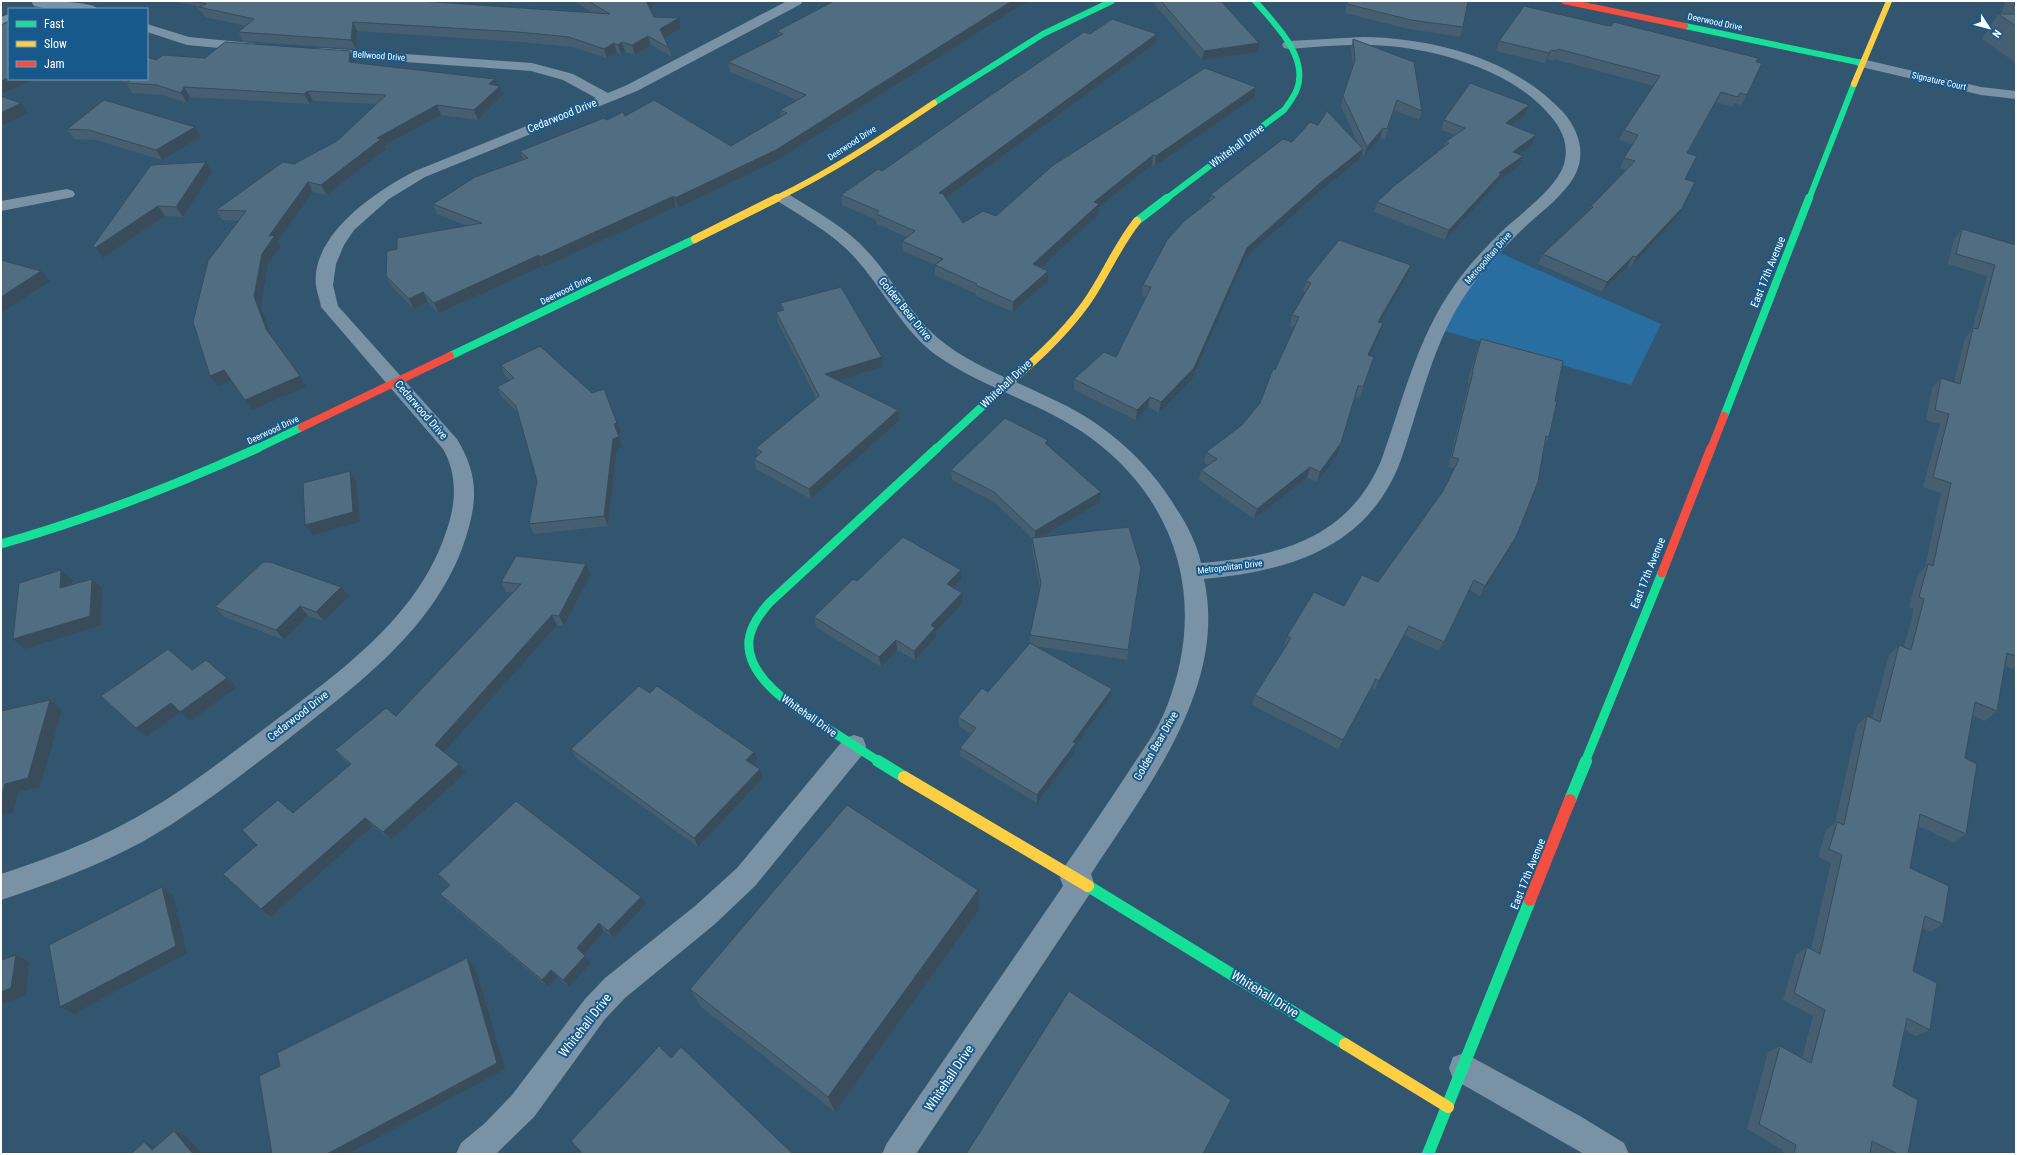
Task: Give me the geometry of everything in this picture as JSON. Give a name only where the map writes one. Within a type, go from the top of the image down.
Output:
[{"type":"street","name":"Cedarwood Drive","points":[[1,887],[79,860],[135,832],[172,810],[216,780],[351,674],[382,646],[416,610],[443,570],[458,534],[464,508],[464,486],[461,464],[450,444],[397,382],[334,313],[328,302],[325,271],[339,238],[364,211],[406,181],[640,84],[797,1]]},
{"type":"street","name":"Deerwood Drive","points":[[1,544],[87,520],[179,485],[782,197],[829,170],[1040,34],[1081,13],[1112,1]]},
{"type":"street","name":"Whitehall Drive","points":[[1255,1],[1289,45],[1298,67],[1299,80],[1294,96],[1284,110],[1140,218],[1125,234],[1095,289],[1078,315],[1058,336],[768,603],[753,624],[749,637],[749,646],[752,658],[764,682],[787,703],[854,746],[1077,881],[1152,924],[1448,1107]]},
{"type":"street","name":"Deerwood Drive","points":[[1564,1],[1862,63]]},
{"type":"street","name":"East 17th Avenue","points":[[1433,1152],[1448,1107],[1692,498],[1862,63],[1889,1]]},
{"type":"street","points":[[28,8],[39,2],[84,8]]},
{"type":"street","points":[[148,28],[187,41],[260,48]]},
{"type":"street","name":"Metropolitan Drive","points":[[1193,572],[1262,564],[1300,552],[1335,534],[1364,509],[1384,476],[1424,358],[1446,312],[1466,282],[1493,250],[1564,180],[1571,170],[1574,157],[1574,146],[1567,129],[1549,105],[1525,86],[1488,67],[1444,52],[1393,43],[1340,41],[1289,45]]},
{"type":"street","name":"Bellwood Drive","points":[[308,51],[532,67],[568,77],[607,98]]},
{"type":"street","name":"Signature Court","points":[[1862,63],[1981,91],[2016,95]]},
{"type":"street","points":[[1,206],[67,194]]},
{"type":"street","name":"Golden Bear Drive","points":[[782,197],[857,249],[921,330],[939,348],[1006,384],[1071,415],[1101,436],[1131,462],[1163,501],[1174,519],[1188,552],[1199,606],[1195,653],[1184,693],[1166,734],[1077,881]]},
{"type":"street","name":"Whitehall Drive","points":[[472,1154],[496,1134],[523,1106],[595,1009],[615,988],[705,915],[746,877],[854,746]]},
{"type":"street","name":"Whitehall Drive","points":[[898,1154],[1077,881]]},
{"type":"street","points":[[1464,1068],[1569,1127],[1613,1154]]},
{"type":"shaded area","points":[[1493,250],[1661,324],[1631,385],[1438,329]]},
{"type":"building","points":[[194,1],[420,1],[610,14],[588,1],[649,1],[647,3],[654,17],[679,18],[660,29],[669,48],[648,36],[632,45],[622,42],[618,45],[614,43],[604,49],[569,37],[518,32],[353,22],[351,40],[238,32],[254,19],[199,7],[206,4]]},
{"type":"building","points":[[834,1],[1012,1],[776,150],[675,198],[674,196],[434,303],[423,292],[409,299],[386,276],[387,251],[397,249],[397,238],[482,223],[433,204],[475,177],[528,158],[520,151],[604,118],[607,120],[623,112],[625,116],[654,100],[731,146],[787,113],[780,110],[806,95],[728,62],[783,34],[777,31]]},
{"type":"building","points":[[1161,1],[1221,1],[1259,43],[1204,51]]},
{"type":"building","points":[[1348,1],[1468,1],[1463,27],[1411,20],[1347,4]]},
{"type":"building","points":[[2016,1],[2016,12],[2013,9]]},
{"type":"building","points":[[1524,6],[1605,25],[1611,26],[1614,22],[1758,58],[1756,62],[1762,63],[1747,95],[1740,93],[1738,97],[1721,92],[1687,153],[1697,156],[1685,179],[1695,182],[1682,208],[1636,257],[1633,256],[1607,282],[1543,254],[1593,207],[1591,206],[1635,161],[1624,158],[1638,135],[1624,130],[1660,76],[1558,49],[1557,51],[1551,50],[1549,53],[1499,41]]},
{"type":"building","points":[[1998,14],[2016,14],[2016,26]]},
{"type":"building","points":[[1112,19],[1157,34],[939,193],[943,194],[963,223],[983,211],[996,216],[1052,166],[1205,68],[1256,87],[1156,156],[1153,155],[1094,202],[1099,204],[1033,264],[1048,271],[1013,302],[935,265],[943,259],[902,241],[915,231],[876,214],[879,211],[841,195],[878,169],[882,171],[1084,32],[1090,34]]},
{"type":"building","points":[[8,22],[8,78],[1,81],[1,25]]},
{"type":"building","points":[[1353,39],[1414,62],[1422,111],[1397,100],[1387,129],[1383,128],[1367,147],[1343,96],[1355,60]]},
{"type":"building","points":[[225,42],[350,51],[349,62],[495,79],[489,84],[500,86],[474,110],[437,105],[377,138],[381,139],[321,185],[308,182],[269,236],[275,235],[262,254],[254,296],[266,329],[300,376],[245,400],[224,370],[210,376],[193,322],[208,261],[246,211],[216,210],[283,162],[294,164],[337,141],[386,95],[308,91],[304,94],[184,87],[181,93],[157,85],[126,83],[130,80],[148,80],[148,57],[156,60],[163,55],[205,58]]},
{"type":"building","points":[[1470,83],[1529,105],[1506,123],[1536,135],[1513,152],[1523,156],[1499,173],[1501,174],[1449,230],[1377,202],[1394,186],[1449,143],[1445,142],[1465,128],[1444,120]]},
{"type":"building","points":[[1,96],[21,103],[1,113]]},
{"type":"building","points":[[104,100],[195,127],[156,150],[89,130],[67,129]]},
{"type":"building","points":[[1327,111],[1363,149],[1320,183],[1247,248],[1194,368],[1161,402],[1150,397],[1137,410],[1074,379],[1104,352],[1116,357],[1151,287],[1143,285],[1167,240],[1184,221],[1215,197],[1210,195],[1283,139],[1292,142],[1310,122],[1318,125]]},
{"type":"building","points":[[206,162],[176,207],[158,206],[95,248],[93,246],[151,165]]},
{"type":"building","points":[[1962,229],[2016,245],[2016,656],[2007,653],[1997,711],[1975,702],[1965,758],[1977,764],[1966,834],[1920,814],[1910,868],[1949,886],[1943,924],[1925,916],[1913,971],[1937,983],[1930,1030],[1907,1018],[1893,1086],[1918,1100],[1908,1154],[1898,1154],[1872,1141],[1870,1154],[1794,1154],[1796,1145],[1759,1124],[1780,1046],[1811,1063],[1825,1010],[1794,993],[1807,947],[1820,954],[1842,855],[1829,849],[1837,822],[1844,825],[1867,716],[1880,722],[1899,645],[1911,650],[1924,599],[1919,597],[1928,564],[1933,566],[1951,483],[1933,477],[1949,414],[1935,410],[1941,378],[1960,384],[1973,328],[1978,329],[1995,265],[1956,254]]},
{"type":"building","points":[[1339,240],[1411,265],[1378,322],[1383,323],[1368,355],[1374,357],[1363,387],[1358,386],[1341,443],[1320,472],[1310,467],[1257,509],[1201,470],[1217,459],[1206,452],[1242,425],[1260,403],[1273,369],[1275,370],[1299,317],[1292,315],[1311,283],[1306,281]]},
{"type":"building","points":[[1,260],[41,271],[1,297]]},
{"type":"building","points":[[841,287],[882,357],[825,374],[898,410],[809,489],[754,459],[762,452],[756,448],[819,396],[776,312],[784,310],[780,303]]},
{"type":"building","points":[[1481,339],[1563,361],[1555,401],[1557,401],[1549,437],[1546,436],[1538,482],[1516,537],[1485,586],[1474,580],[1444,642],[1409,626],[1379,681],[1376,679],[1343,740],[1255,695],[1291,638],[1287,636],[1314,592],[1344,606],[1362,575],[1378,582],[1443,491],[1459,459],[1452,457]]},
{"type":"building","points":[[540,346],[592,393],[604,389],[617,423],[614,424],[619,437],[613,439],[604,516],[529,524],[537,481],[516,406],[497,387],[514,378],[501,365]]},
{"type":"building","points":[[1005,418],[1048,440],[1045,443],[1101,492],[1035,531],[994,492],[951,470]]},
{"type":"building","points":[[350,471],[353,512],[305,525],[303,483]]},
{"type":"building","points":[[1129,527],[1141,568],[1128,650],[1030,635],[1041,583],[1032,538]]},
{"type":"building","points":[[903,537],[961,570],[947,584],[962,593],[931,625],[935,628],[914,651],[896,640],[879,657],[814,617],[853,579],[857,581]]},
{"type":"building","points":[[516,556],[586,564],[559,616],[552,615],[435,745],[459,764],[383,832],[365,818],[261,909],[223,874],[257,845],[242,830],[278,800],[293,813],[351,764],[335,750],[386,708],[396,716],[521,584],[501,582]]},
{"type":"building","points":[[263,562],[270,562],[341,587],[316,612],[300,606],[276,630],[215,607]]},
{"type":"building","points":[[61,570],[60,588],[92,579],[90,616],[13,639],[19,583]]},
{"type":"building","points":[[1030,643],[1112,689],[1073,742],[1076,743],[1037,795],[960,748],[976,728],[958,717],[982,688],[988,692]]},
{"type":"building","points":[[168,649],[192,670],[206,660],[227,678],[180,712],[171,703],[136,728],[101,696]]},
{"type":"building","points":[[639,686],[650,693],[657,686],[754,752],[746,760],[760,769],[694,838],[571,749]]},
{"type":"building","points":[[50,700],[28,778],[5,784],[1,800],[1,711]]},
{"type":"building","points":[[516,801],[641,897],[608,931],[599,923],[577,948],[585,956],[563,980],[551,970],[542,980],[440,894],[450,885],[438,874]]},
{"type":"building","points":[[847,805],[978,890],[828,1097],[690,989]]},
{"type":"building","points":[[162,887],[176,946],[60,1007],[49,945]]},
{"type":"building","points":[[16,955],[11,988],[1,992],[1,960]]},
{"type":"building","points":[[467,958],[497,1063],[327,1154],[272,1154],[259,1076],[280,1066],[277,1053]]},
{"type":"building","points":[[1069,991],[1231,1100],[1203,1154],[966,1154]]},
{"type":"building","points":[[659,1046],[671,1058],[681,1047],[793,1154],[583,1154],[571,1141]]},
{"type":"building","points":[[174,1131],[193,1154],[131,1154],[144,1142],[152,1150]]},
{"type":"traffic: fast","points":[[934,103],[1020,47],[1065,22],[1112,1]]},
{"type":"traffic: fast","points":[[1137,221],[1284,110],[1294,96],[1298,86],[1299,74],[1297,62],[1286,40],[1255,1]]},
{"type":"traffic: fast","points":[[1685,26],[1862,63]]},
{"type":"traffic: fast","points":[[1724,416],[1854,84]]},
{"type":"traffic: fast","points":[[450,356],[695,239]]},
{"type":"traffic: fast","points":[[904,777],[802,712],[771,687],[759,673],[751,657],[749,640],[754,622],[769,603],[987,402]]},
{"type":"traffic: fast","points":[[1,544],[41,533],[154,493],[265,445],[302,427]]},
{"type":"traffic: fast","points":[[1570,800],[1662,573]]},
{"type":"traffic: fast","points":[[1088,886],[1345,1044]]},
{"type":"traffic: fast","points":[[1428,1154],[1530,900]]},
{"type":"traffic: slow","points":[[1854,84],[1889,1]]},
{"type":"traffic: slow","points":[[695,239],[808,183],[859,153],[934,103]]},
{"type":"traffic: slow","points":[[987,402],[1038,357],[1073,320],[1091,296],[1122,241],[1137,221]]},
{"type":"traffic: slow","points":[[904,777],[1088,886]]},
{"type":"traffic: slow","points":[[1345,1044],[1448,1107]]},
{"type":"traffic: jam","points":[[1564,1],[1685,26]]},
{"type":"traffic: jam","points":[[302,427],[450,356]]},
{"type":"traffic: jam","points":[[1662,573],[1724,416]]},
{"type":"traffic: jam","points":[[1530,900],[1570,800]]}]
